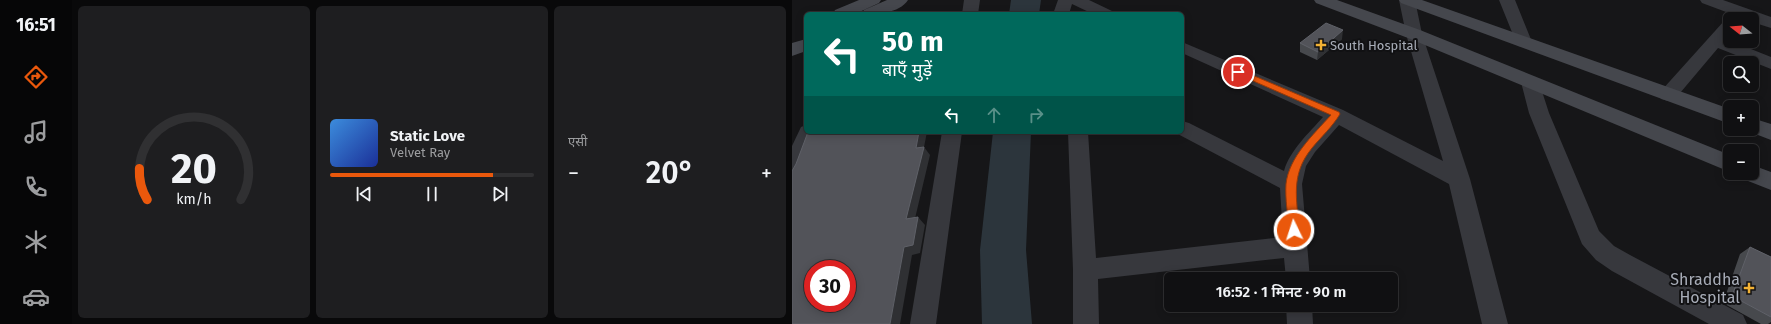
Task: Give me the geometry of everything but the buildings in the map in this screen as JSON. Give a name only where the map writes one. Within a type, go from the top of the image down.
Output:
[{"type":"street","points":[[846,12],[873,0]]},
{"type":"street","points":[[874,12],[900,0]]},
{"type":"street","points":[[970,12],[972,0]]},
{"type":"street","points":[[1062,12],[1066,0]]},
{"type":"street","points":[[1076,0],[1102,12]]},
{"type":"street","points":[[1322,0],[1414,34],[1723,161]]},
{"type":"street","points":[[1407,0],[1414,34],[1458,180],[1495,324]]},
{"type":"street","points":[[1407,0],[1723,115]]},
{"type":"street","points":[[1507,0],[1524,42]]},
{"type":"street","points":[[1708,0],[1726,12]]},
{"type":"street","points":[[1740,12],[1751,0]]},
{"type":"street","points":[[1759,21],[1771,23]]},
{"type":"street","points":[[792,36],[804,31]]},
{"type":"street","points":[[1668,95],[1723,32]]},
{"type":"street","points":[[1715,41],[1771,63]]},
{"type":"street","points":[[792,50],[804,45]]},
{"type":"street","points":[[1184,48],[1336,114],[1458,180]]},
{"type":"street","points":[[1530,82],[1539,113],[1590,237],[1605,252],[1621,263],[1734,324]]},
{"type":"street","points":[[1298,272],[1291,184],[1296,165],[1308,147],[1336,114]]},
{"type":"street","points":[[1759,128],[1771,132]]},
{"type":"street","points":[[1184,129],[1291,184]]},
{"type":"street","points":[[792,138],[804,132]]},
{"type":"street","points":[[792,172],[806,134]]},
{"type":"street","points":[[922,324],[952,134]]},
{"type":"street","points":[[1078,134],[1085,270],[1086,324]]},
{"type":"street","points":[[1759,176],[1771,181]]},
{"type":"street","points":[[1085,270],[1296,246]]},
{"type":"street","points":[[1299,312],[1300,324]]},
{"type":"waterway","points":[[1024,12],[1026,0]]},
{"type":"waterway","points":[[1007,324],[1003,250],[1012,134]]},
{"type":"place","name":"South Hospital","points":[[1321,45]]},
{"type":"place","name":"Shraddha Hospital","points":[[1749,288]]},
{"type":"route","points":[[1238,72],[1336,114],[1308,147],[1296,165],[1291,184],[1294,230]]}]
